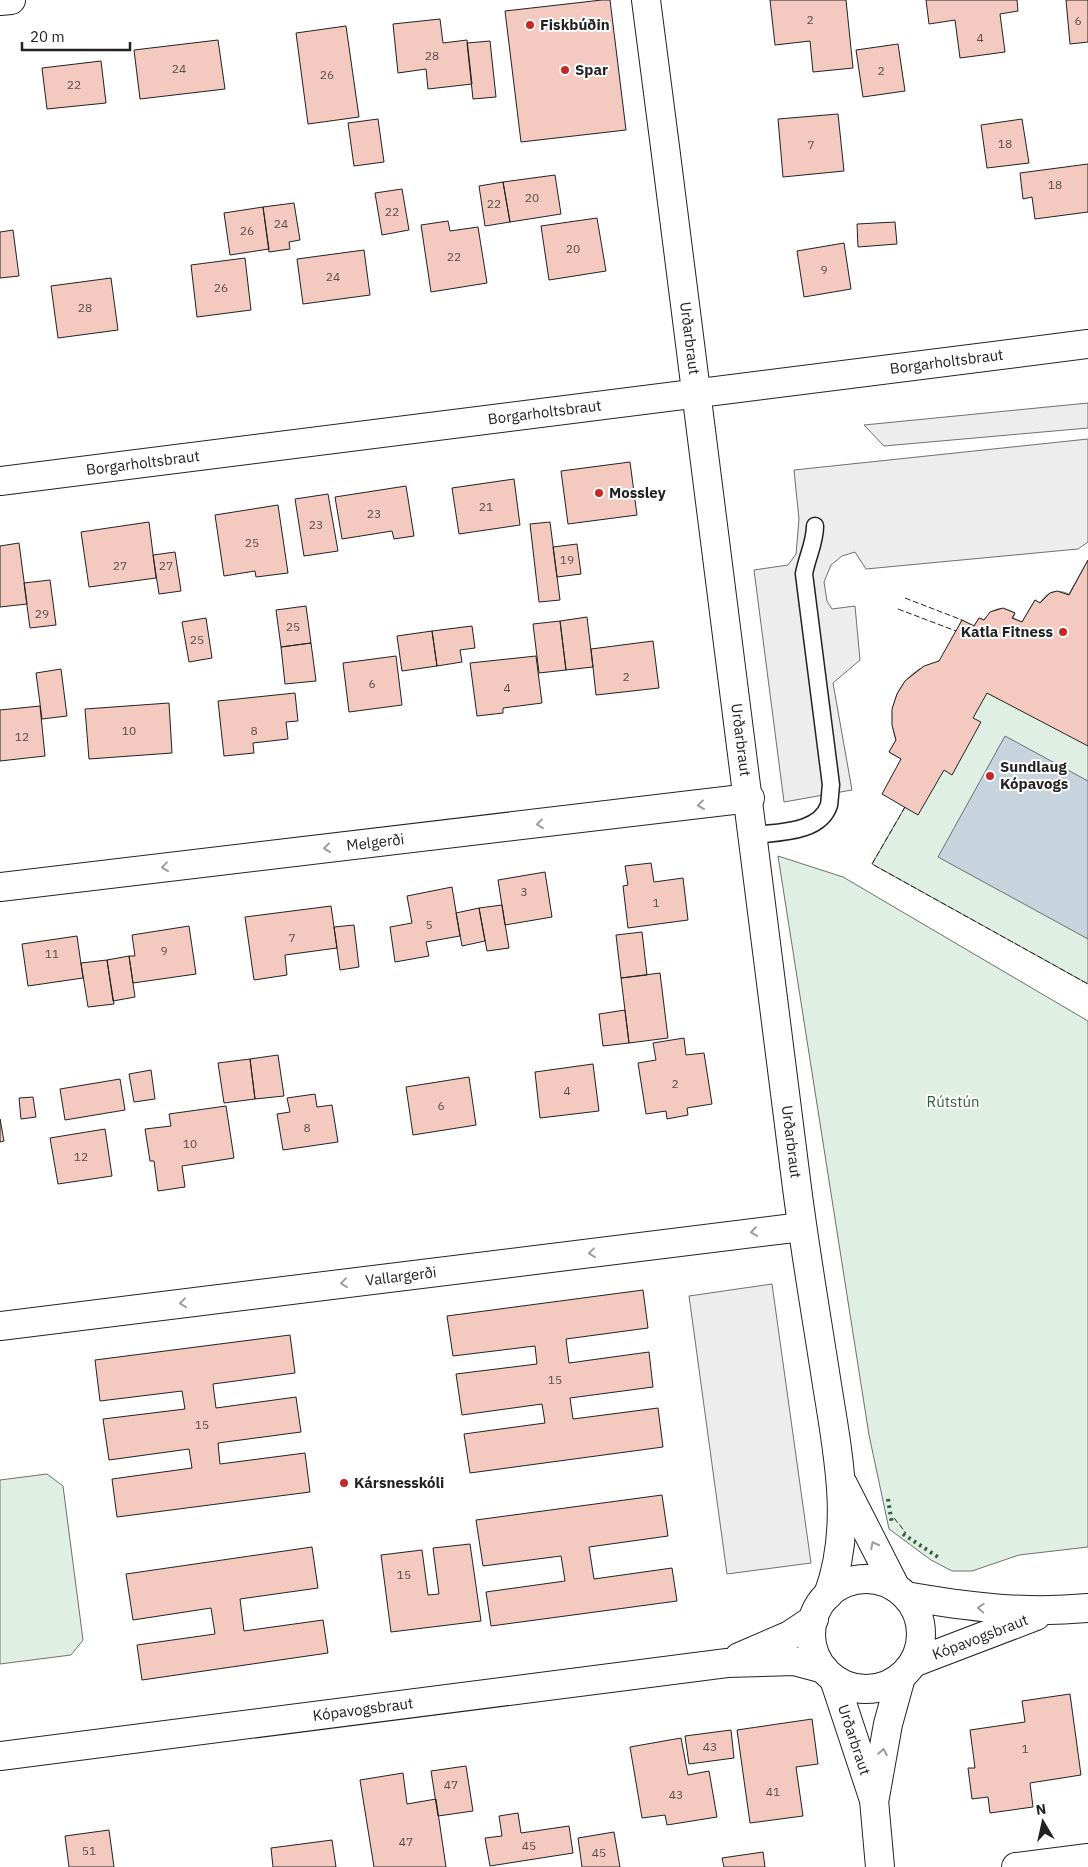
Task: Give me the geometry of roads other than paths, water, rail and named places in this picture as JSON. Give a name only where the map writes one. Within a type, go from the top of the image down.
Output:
[{"type":"street","points":[[0,1],[11,0]]},
{"type":"street","name":"Urðarbraut","points":[[646,0],[755,835],[802,1227],[842,1480],[840,1549],[837,1570],[828,1595]]},
{"type":"street","name":"Borgarholtsbraut","points":[[0,480],[1088,344]]},
{"type":"street","name":"Melgerði","points":[[0,887],[750,798]]},
{"type":"street","name":"Vallargerði","points":[[0,1326],[802,1227]]},
{"type":"street","name":"Urðarbraut","points":[[842,1480],[901,1592]]},
{"type":"street","points":[[861,1580],[879,1581],[901,1592],[916,1611],[921,1628],[920,1646],[907,1670],[886,1686],[868,1689],[850,1687],[829,1674],[815,1654],[811,1636],[819,1606],[828,1595],[843,1585],[861,1580]]},
{"type":"street","name":"Kópavogsbraut","points":[[901,1592],[971,1607],[1047,1612],[1088,1608]]},
{"type":"street","name":"Kópavogsbraut","points":[[907,1670],[1047,1612]]},
{"type":"street","name":"Kópavogsbraut","points":[[726,1662],[790,1636],[814,1619]]},
{"type":"street","name":"Kópavogsbraut","points":[[0,1756],[726,1662],[794,1662],[829,1674]]},
{"type":"street","name":"Urðarbraut","points":[[874,1800],[888,1724],[907,1670]]},
{"type":"street","name":"Urðarbraut","points":[[829,1674],[874,1800],[880,1867]]},
{"type":"street","points":[[1016,1867],[1088,1858]]},
{"type":"lane","points":[[755,835],[800,828],[819,821],[828,806],[831,785],[804,574],[806,562],[815,538],[815,526]]},
{"type":"place","name":"Fiskbúðin","points":[[530,25]]},
{"type":"place","name":"Spar","points":[[565,70]]},
{"type":"place","name":"Mossley","points":[[599,493]]},
{"type":"place","name":"Katla Fitness","points":[[1063,632]]},
{"type":"place","name":"Sundlaug Kópavogs","points":[[990,776]]},
{"type":"place","name":"Kársnesskóli","points":[[344,1483]]},
{"type":"park label","name":"Rútstún","points":[[953,1102]]}]
